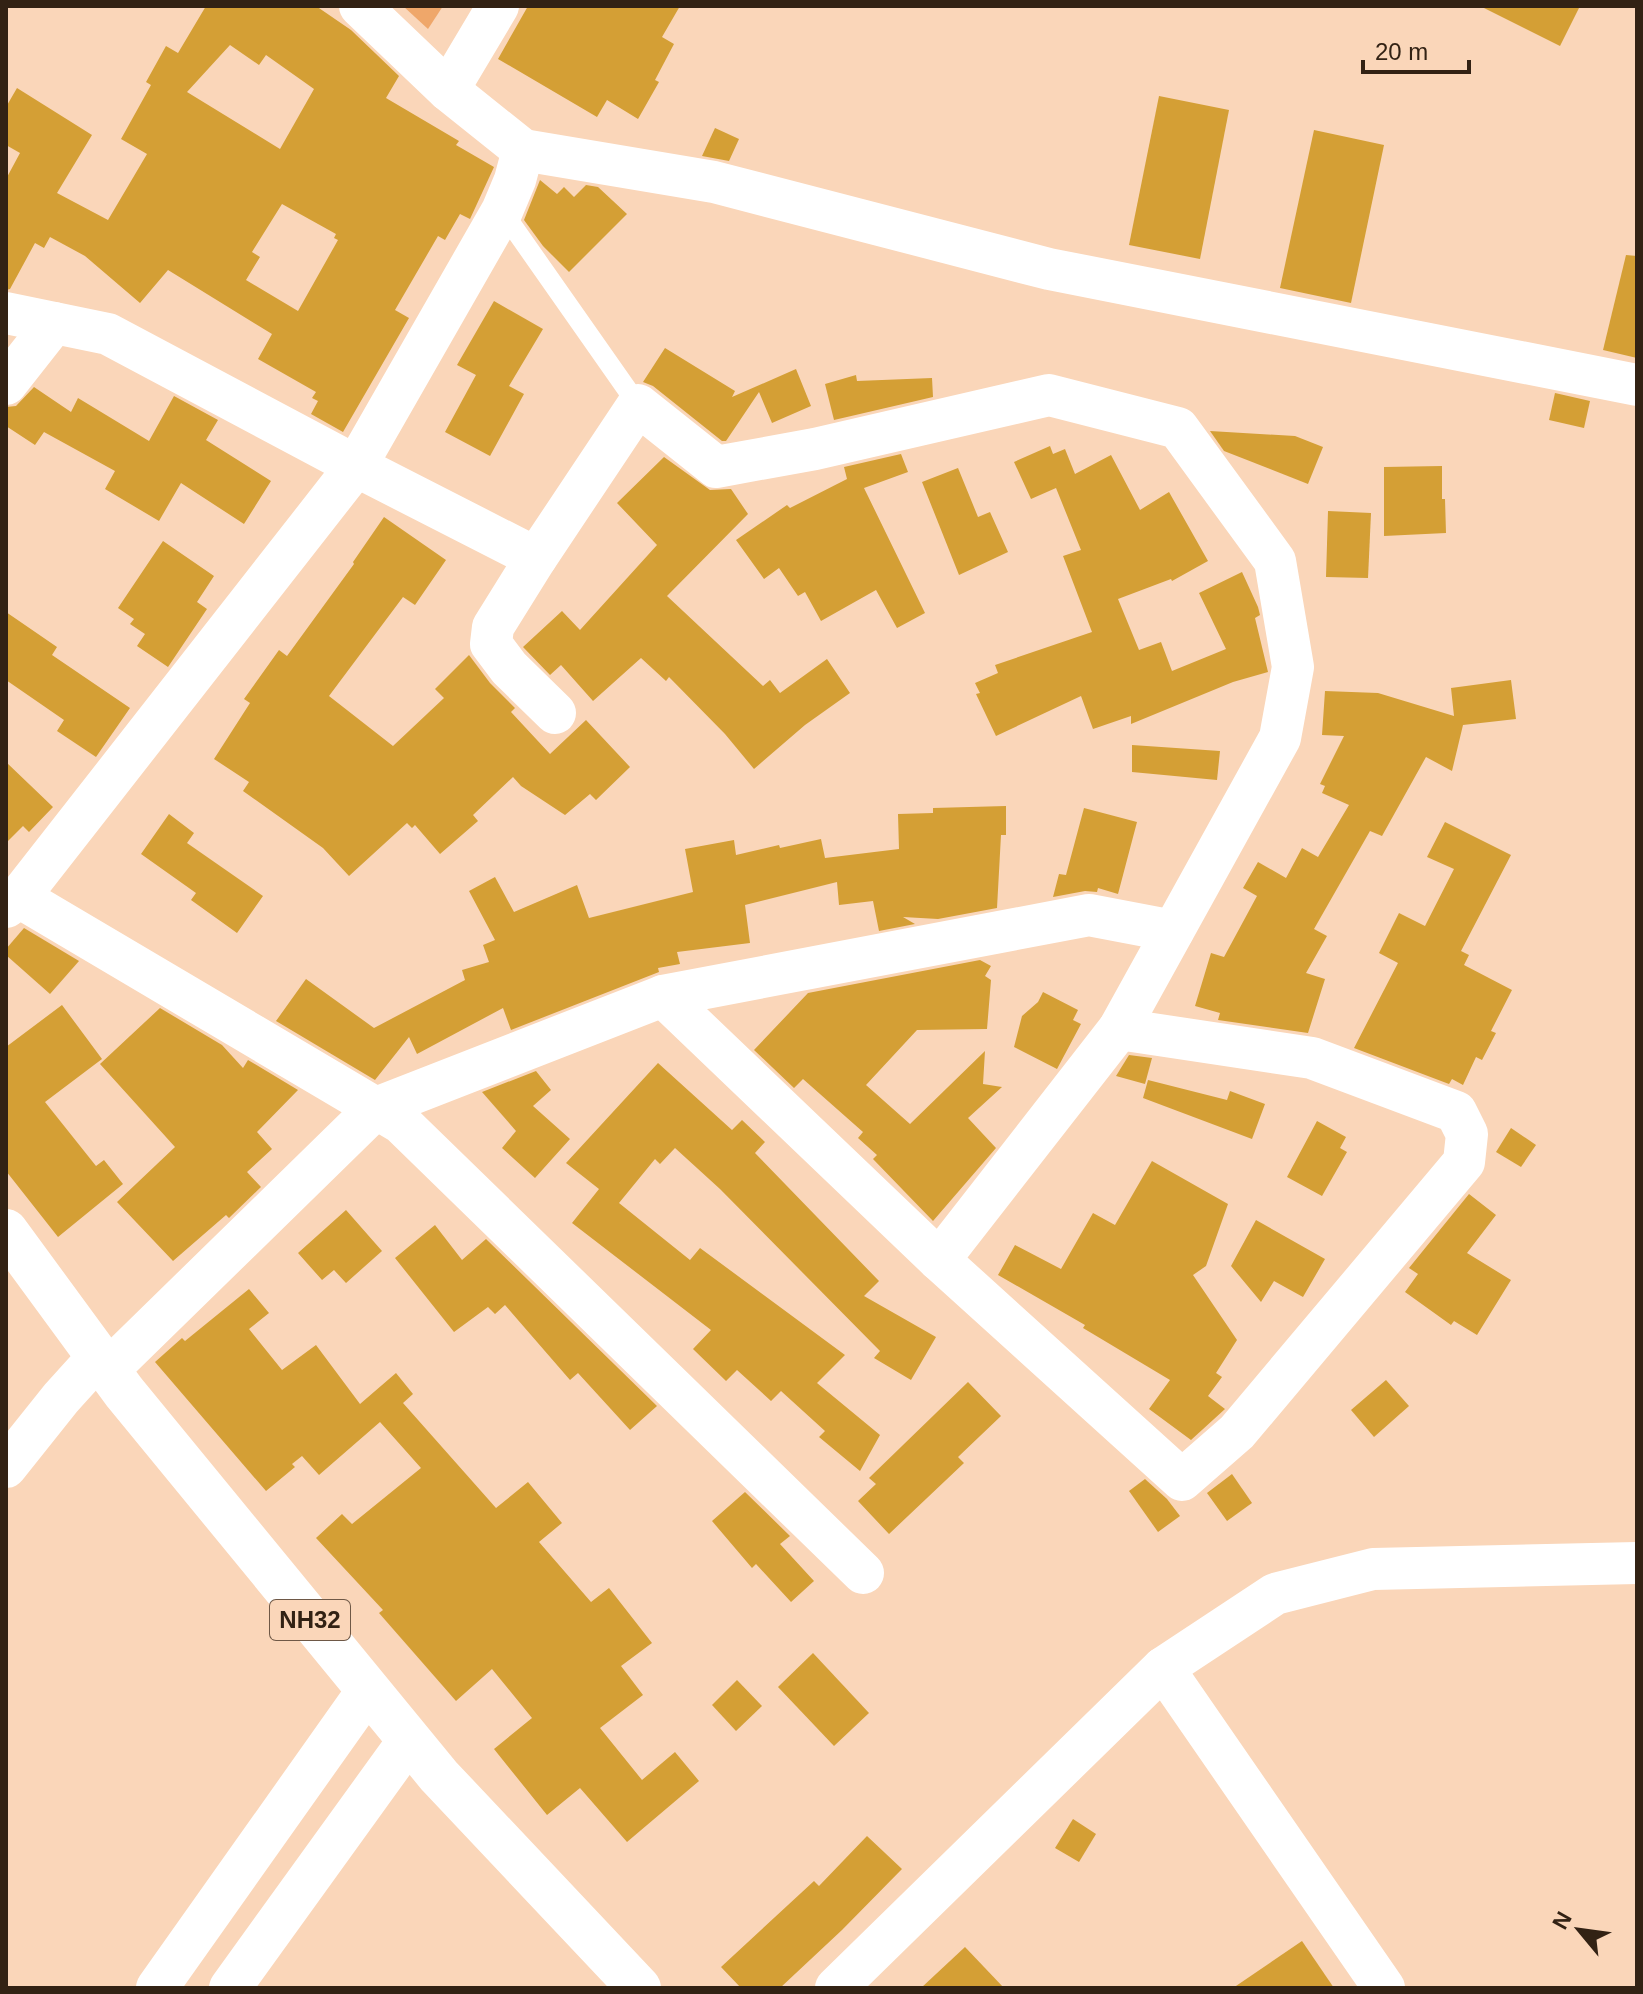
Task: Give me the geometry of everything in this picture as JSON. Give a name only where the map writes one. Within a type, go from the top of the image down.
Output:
[{"type":"highway","name":"NH32","points":[[6,1231],[104,1363],[439,1776],[639,1988]]},
{"type":"street","points":[[360,6],[448,90],[523,150],[714,182],[1049,269],[1637,385]]},
{"type":"street","points":[[448,90],[498,6]]},
{"type":"street","points":[[523,150],[502,211],[356,466],[12,902],[401,1123],[863,1573]]},
{"type":"street","points":[[6,313],[108,334],[536,558]]},
{"type":"street","points":[[6,384],[54,323]]},
{"type":"street","points":[[555,713],[509,668],[491,644],[493,627],[638,405],[716,467],[841,443],[1049,395],[1178,428],[1275,561],[1293,667],[1280,738],[1119,1029],[939,1260]]},
{"type":"street","points":[[6,1467],[61,1398],[104,1363],[376,1108],[663,996],[1089,915],[1173,931]]},
{"type":"street","points":[[663,996],[939,1260],[1182,1480],[1237,1432],[1464,1162],[1467,1134],[1456,1112],[1312,1058],[1119,1029]]},
{"type":"street","points":[[836,1988],[1163,1668],[1275,1594],[1373,1569],[1637,1563]]},
{"type":"street","points":[[1163,1668],[1384,1988]]},
{"type":"street","points":[[157,1988],[368,1690]]},
{"type":"street","points":[[230,1988],[409,1740]]},
{"type":"lane","points":[[502,211],[638,405]]},
{"type":"shaded area","points":[[403,6],[443,6],[428,29]]},
{"type":"building","points":[[206,6],[316,6],[351,30],[399,76],[386,98],[459,141],[456,145],[494,167],[470,219],[460,214],[445,240],[438,236],[395,310],[409,318],[343,432],[311,414],[318,401],[312,398],[316,392],[258,359],[272,334],[168,270],[140,303],[85,256],[50,237],[44,248],[35,243],[10,289],[6,290],[6,179],[20,153],[6,145],[6,107],[17,88],[92,135],[57,193],[108,220],[147,154],[121,139],[151,85],[146,82],[166,46],[178,53]],"holes":[[[230,45],[259,65],[266,55],[314,89],[280,149],[187,92]],[[282,204],[336,234],[334,238],[338,240],[298,311],[246,280],[260,257],[252,252]]]},
{"type":"building","points":[[528,6],[680,6],[662,37],[674,44],[655,80],[659,82],[638,119],[607,100],[597,117],[498,59]]},
{"type":"building","points":[[1480,6],[1580,6],[1560,46]]},
{"type":"building","points":[[1159,96],[1229,110],[1200,259],[1129,245]]},
{"type":"building","points":[[715,128],[739,139],[729,161],[702,156]]},
{"type":"building","points":[[1314,130],[1384,145],[1351,303],[1280,288]]},
{"type":"building","points":[[540,180],[557,194],[564,187],[574,197],[586,185],[598,187],[627,214],[569,272],[543,246],[524,220]]},
{"type":"building","points":[[1626,255],[1637,256],[1637,358],[1603,350]]},
{"type":"building","points":[[494,301],[543,329],[509,386],[524,394],[490,456],[445,432],[476,375],[457,365]]},
{"type":"building","points":[[665,348],[735,391],[732,397],[796,369],[811,406],[772,423],[759,392],[726,441],[722,441],[653,386],[643,382]]},
{"type":"building","points":[[856,375],[857,381],[932,378],[933,397],[834,420],[825,384]]},
{"type":"building","points":[[34,387],[71,412],[78,398],[149,441],[174,396],[218,420],[206,440],[271,481],[244,524],[181,483],[159,521],[105,489],[115,471],[44,432],[35,445],[6,426],[6,407],[16,406]]},
{"type":"building","points":[[1555,393],[1590,401],[1584,428],[1549,420]]},
{"type":"building","points":[[1210,431],[1295,436],[1323,447],[1308,484],[1224,451]]},
{"type":"building","points":[[1050,446],[1053,454],[1065,449],[1075,474],[1111,455],[1140,510],[1169,492],[1208,561],[1172,581],[1118,599],[1139,650],[1161,642],[1172,671],[1226,649],[1199,593],[1242,572],[1258,607],[1260,615],[1255,618],[1268,672],[1233,682],[1131,724],[1131,716],[1093,729],[1081,696],[996,736],[976,694],[980,693],[975,683],[998,673],[995,665],[1092,632],[1063,556],[1081,550],[1056,488],[1031,499],[1014,462]]},
{"type":"building","points":[[901,454],[908,472],[864,488],[925,613],[897,628],[876,590],[821,621],[805,592],[798,596],[779,568],[764,579],[736,540],[787,505],[790,508],[847,479],[844,467]]},
{"type":"building","points":[[664,457],[710,490],[731,489],[748,514],[667,596],[763,686],[770,680],[780,693],[827,659],[850,693],[805,725],[754,769],[725,734],[669,677],[666,681],[641,658],[593,701],[561,665],[550,675],[523,647],[562,611],[580,630],[657,545],[617,503]]},
{"type":"building","points":[[1442,466],[1446,533],[1384,536],[1384,467]]},
{"type":"building","points":[[958,468],[978,517],[990,512],[1008,552],[959,575],[922,482]]},
{"type":"building","points":[[1328,511],[1371,513],[1368,578],[1326,577]]},
{"type":"building","points":[[384,517],[446,560],[415,605],[403,597],[329,696],[393,746],[444,698],[435,689],[469,655],[490,683],[515,708],[511,712],[550,754],[586,720],[630,767],[596,800],[590,794],[565,815],[521,786],[513,777],[473,815],[478,821],[440,854],[415,825],[412,828],[407,823],[349,876],[323,848],[243,791],[249,782],[214,759],[250,703],[244,699],[279,650],[287,656]]},
{"type":"building","points":[[163,541],[214,576],[197,602],[207,609],[168,667],[137,646],[145,634],[130,624],[134,619],[118,608]]},
{"type":"building","points":[[6,612],[57,647],[52,655],[130,708],[96,757],[57,731],[64,720],[6,680]]},
{"type":"building","points":[[1511,680],[1516,719],[1463,725],[1452,771],[1426,757],[1382,836],[1370,831],[1314,929],[1327,936],[1306,973],[1325,979],[1308,1033],[1218,1020],[1220,1013],[1195,1006],[1211,953],[1224,957],[1257,896],[1243,888],[1258,862],[1286,878],[1302,848],[1318,857],[1349,805],[1322,793],[1325,786],[1320,784],[1344,736],[1322,735],[1325,691],[1378,693],[1454,716],[1451,688]]},
{"type":"building","points":[[1132,745],[1220,751],[1217,780],[1132,772]]},
{"type":"building","points":[[6,762],[53,807],[29,832],[23,826],[6,843]]},
{"type":"building","points":[[1006,806],[1006,835],[1001,835],[997,908],[938,919],[903,917],[915,924],[879,931],[873,901],[839,905],[837,882],[745,905],[750,943],[677,952],[680,964],[658,968],[659,972],[511,1030],[503,1008],[417,1054],[409,1037],[375,1080],[276,1021],[306,979],[374,1028],[465,980],[462,970],[489,962],[483,945],[495,940],[469,891],[495,877],[514,912],[577,885],[589,918],[693,892],[685,849],[734,840],[736,855],[821,839],[825,858],[899,849],[898,814],[933,813],[933,808]]},
{"type":"building","points":[[1084,808],[1137,822],[1118,894],[1098,888],[1097,892],[1053,897],[1059,874],[1066,875]]},
{"type":"building","points":[[169,814],[194,833],[187,843],[263,896],[237,933],[191,900],[196,893],[141,854]]},
{"type":"building","points":[[1445,822],[1511,855],[1461,951],[1469,955],[1464,965],[1512,990],[1491,1031],[1496,1033],[1482,1060],[1476,1057],[1463,1085],[1452,1079],[1449,1084],[1354,1048],[1398,963],[1379,953],[1399,913],[1425,926],[1454,869],[1427,857]]},
{"type":"building","points":[[24,928],[79,961],[50,994],[6,955],[6,949]]},
{"type":"building","points":[[980,960],[991,966],[985,976],[991,980],[987,1029],[917,1030],[866,1085],[910,1124],[985,1051],[983,1084],[1002,1087],[968,1118],[996,1148],[933,1221],[873,1159],[877,1155],[858,1138],[863,1132],[803,1079],[794,1088],[754,1050],[808,993]]},
{"type":"building","points":[[1043,992],[1078,1010],[1073,1020],[1081,1024],[1057,1069],[1014,1047],[1022,1016],[1038,1002]]},
{"type":"building","points":[[62,1005],[102,1059],[45,1102],[96,1166],[104,1160],[123,1184],[58,1237],[6,1171],[6,1047]]},
{"type":"building","points":[[160,1008],[222,1045],[243,1068],[248,1060],[298,1090],[257,1132],[272,1149],[247,1172],[261,1187],[229,1218],[226,1215],[173,1261],[117,1202],[175,1147],[100,1064]]},
{"type":"building","points":[[1129,1055],[1152,1058],[1145,1084],[1116,1076]]},
{"type":"building","points":[[658,1063],[732,1130],[742,1120],[765,1142],[755,1153],[879,1281],[864,1296],[936,1337],[911,1380],[874,1358],[880,1351],[720,1189],[675,1148],[660,1164],[655,1159],[619,1203],[690,1260],[700,1248],[845,1355],[817,1383],[880,1435],[860,1471],[819,1437],[825,1431],[781,1391],[771,1401],[737,1370],[726,1381],[693,1349],[711,1330],[572,1223],[599,1189],[566,1163]]},
{"type":"building","points":[[536,1071],[551,1090],[533,1106],[570,1139],[535,1178],[502,1148],[516,1131],[482,1092]]},
{"type":"building","points":[[1148,1080],[1227,1100],[1230,1091],[1265,1104],[1252,1139],[1143,1098]]},
{"type":"building","points":[[1317,1121],[1346,1137],[1340,1148],[1347,1152],[1322,1196],[1287,1177]]},
{"type":"building","points":[[1511,1128],[1536,1145],[1521,1167],[1496,1152]]},
{"type":"building","points":[[1152,1161],[1228,1204],[1206,1266],[1193,1275],[1237,1340],[1216,1373],[1222,1377],[1208,1396],[1225,1409],[1191,1440],[1149,1409],[1170,1380],[1083,1328],[1085,1325],[998,1275],[1015,1245],[1061,1269],[1093,1213],[1115,1225]]},
{"type":"building","points":[[1469,1194],[1496,1215],[1467,1253],[1511,1280],[1477,1335],[1454,1321],[1451,1325],[1405,1292],[1418,1274],[1409,1268]]},
{"type":"building","points":[[346,1210],[382,1251],[346,1283],[334,1270],[322,1280],[298,1253]]},
{"type":"building","points":[[1256,1220],[1325,1259],[1303,1297],[1274,1281],[1261,1302],[1231,1266]]},
{"type":"building","points":[[435,1225],[462,1260],[486,1239],[657,1406],[630,1430],[578,1373],[570,1380],[505,1305],[495,1314],[488,1307],[454,1332],[395,1258]]},
{"type":"building","points":[[249,1289],[269,1313],[249,1329],[282,1370],[316,1345],[360,1404],[396,1373],[413,1394],[403,1403],[496,1508],[528,1482],[562,1523],[539,1542],[591,1602],[609,1588],[652,1643],[621,1666],[643,1695],[600,1728],[642,1780],[675,1752],[699,1781],[627,1842],[580,1788],[547,1815],[494,1749],[532,1718],[492,1669],[456,1701],[379,1613],[383,1610],[316,1538],[342,1514],[352,1524],[421,1468],[380,1422],[319,1475],[302,1456],[292,1464],[295,1467],[266,1491],[155,1362]]},
{"type":"building","points":[[1386,1380],[1409,1406],[1374,1437],[1351,1410]]},
{"type":"building","points":[[968,1382],[1001,1416],[958,1457],[964,1463],[889,1534],[858,1501],[876,1484],[869,1478]]},
{"type":"building","points":[[1232,1474],[1252,1503],[1227,1521],[1207,1493]]},
{"type":"building","points":[[1145,1479],[1180,1516],[1158,1532],[1129,1491]]},
{"type":"building","points":[[745,1492],[790,1536],[780,1544],[814,1581],[791,1602],[756,1564],[752,1568],[712,1521]]},
{"type":"building","points":[[813,1653],[869,1713],[834,1746],[778,1687]]},
{"type":"building","points":[[737,1680],[762,1706],[736,1731],[712,1705]]},
{"type":"building","points":[[1073,1819],[1096,1834],[1079,1862],[1055,1848]]},
{"type":"building","points":[[867,1836],[902,1869],[780,1988],[741,1988],[721,1967],[814,1881],[819,1886]]},
{"type":"building","points":[[1302,1941],[1334,1988],[1233,1988]]},
{"type":"building","points":[[965,1947],[1004,1988],[921,1988]]}]
